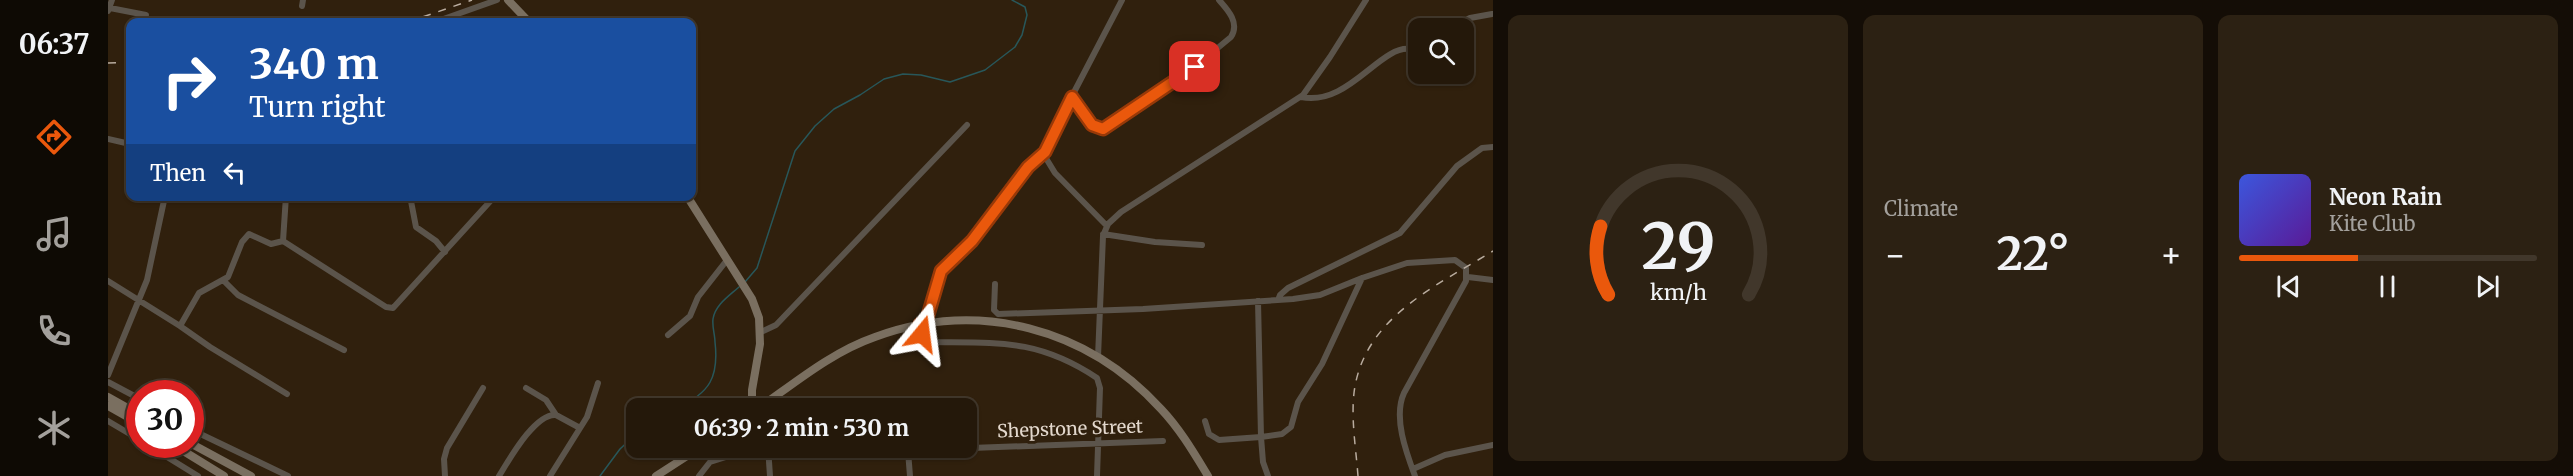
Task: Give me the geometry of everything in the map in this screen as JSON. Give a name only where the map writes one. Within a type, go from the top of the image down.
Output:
[{"type":"main road","points":[[508,0],[525,18]]},
{"type":"main road","points":[[690,201],[752,299],[759,318],[761,332],[752,398]]},
{"type":"main road","points":[[774,398],[821,364],[875,336],[923,323],[991,321],[1026,326],[1055,336],[1098,357],[1136,384],[1161,408],[1183,436],[1208,476]]},
{"type":"main road","points":[[108,397],[126,407]]},
{"type":"main road","points":[[108,406],[126,416]]},
{"type":"main road","points":[[204,451],[251,476]]},
{"type":"main road","points":[[195,458],[224,476]]},
{"type":"main road","points":[[657,476],[684,458]]},
{"type":"street","points":[[112,0],[109,10],[146,15]]},
{"type":"street","points":[[446,18],[497,0]]},
{"type":"street","points":[[1097,476],[1100,388],[1098,380],[1087,371],[1053,355],[1022,345],[985,341],[929,342],[923,338],[923,323],[944,265],[972,241],[1028,167],[1045,152],[1122,0]]},
{"type":"street","points":[[1072,97],[1094,127],[1103,129],[1114,123],[1185,75],[1231,37],[1235,28],[1234,21],[1219,0]]},
{"type":"street","points":[[1098,357],[1103,234],[1107,226],[1121,212],[1244,131],[1301,97],[1326,64],[1364,0]]},
{"type":"street","points":[[1470,18],[1492,14]]},
{"type":"street","points":[[1301,97],[1313,99],[1342,89],[1367,74],[1389,54],[1402,49],[1408,50]]},
{"type":"street","points":[[761,332],[776,325],[967,125]]},
{"type":"street","points":[[108,139],[126,143]]},
{"type":"street","points":[[1278,300],[1288,288],[1400,233],[1457,166],[1482,148],[1493,147]]},
{"type":"street","points":[[1045,152],[1045,158],[1055,173],[1107,226]]},
{"type":"street","points":[[108,375],[139,301],[150,267],[164,201]]},
{"type":"street","points":[[283,241],[286,201]]},
{"type":"street","points":[[411,201],[416,227],[436,241],[445,252]]},
{"type":"street","points":[[283,241],[390,308],[398,305],[491,201]]},
{"type":"street","points":[[180,326],[199,293],[211,284],[223,280],[232,271],[246,235],[249,234],[274,244],[283,241]]},
{"type":"street","points":[[1103,234],[1155,243],[1202,245]]},
{"type":"street","points":[[994,284],[995,313],[1006,315],[1101,311],[1278,300],[1320,295],[1407,263],[1453,260],[1464,265],[1468,277],[1401,400],[1399,414],[1414,473],[1445,455],[1493,445]]},
{"type":"street","points":[[668,335],[690,316],[698,297],[729,264]]},
{"type":"street","points":[[1468,277],[1493,280]]},
{"type":"street","points":[[1205,421],[1207,430],[1215,439],[1281,434],[1291,427],[1298,402],[1322,364],[1362,278]]},
{"type":"street","points":[[223,280],[238,296],[344,350]]},
{"type":"street","points":[[108,281],[286,394]]},
{"type":"street","points":[[1258,301],[1260,437],[1263,462],[1268,476]]},
{"type":"street","points":[[1026,326],[1028,314]]},
{"type":"street","points":[[108,382],[126,392]]},
{"type":"street","points":[[550,476],[592,406],[598,382]]},
{"type":"street","points":[[445,476],[444,459],[447,448],[483,388]]},
{"type":"street","points":[[526,388],[546,400],[556,415],[580,428]]},
{"type":"street","points":[[499,476],[530,430],[545,417],[556,415]]},
{"type":"street","points":[[108,422],[126,432]]},
{"type":"street","points":[[204,436],[288,476]]},
{"type":"street","name":"Shepstone Street","points":[[977,448],[1163,441]]},
{"type":"street","points":[[169,458],[198,476]]},
{"type":"street","name":"Shepstone Street","points":[[699,476],[710,462],[719,458]]},
{"type":"street","points":[[768,458],[770,476]]},
{"type":"street","points":[[909,458],[910,476]]},
{"type":"waterway","points":[[745,282],[757,268],[795,151],[815,126],[834,109],[884,79],[903,74],[921,75],[950,82],[985,70],[1015,47],[1022,35],[1027,15],[1025,7],[1012,0]]},
{"type":"waterway","points":[[694,398],[705,390],[713,374],[716,354],[713,322],[716,309],[739,287]]},
{"type":"waterway","points":[[600,476],[626,443]]},
{"type":"railway","points":[[420,18],[472,0]]},
{"type":"railway","points":[[108,63],[126,62]]},
{"type":"railway","points":[[1358,476],[1353,424],[1354,393],[1360,367],[1372,344],[1387,324],[1405,307],[1448,277],[1493,251]]},
{"type":"route","points":[[922,334],[920,324],[926,322],[934,289],[944,265],[972,241],[1028,167],[1045,152],[1072,97],[1092,125],[1103,129],[1195,67]]}]
